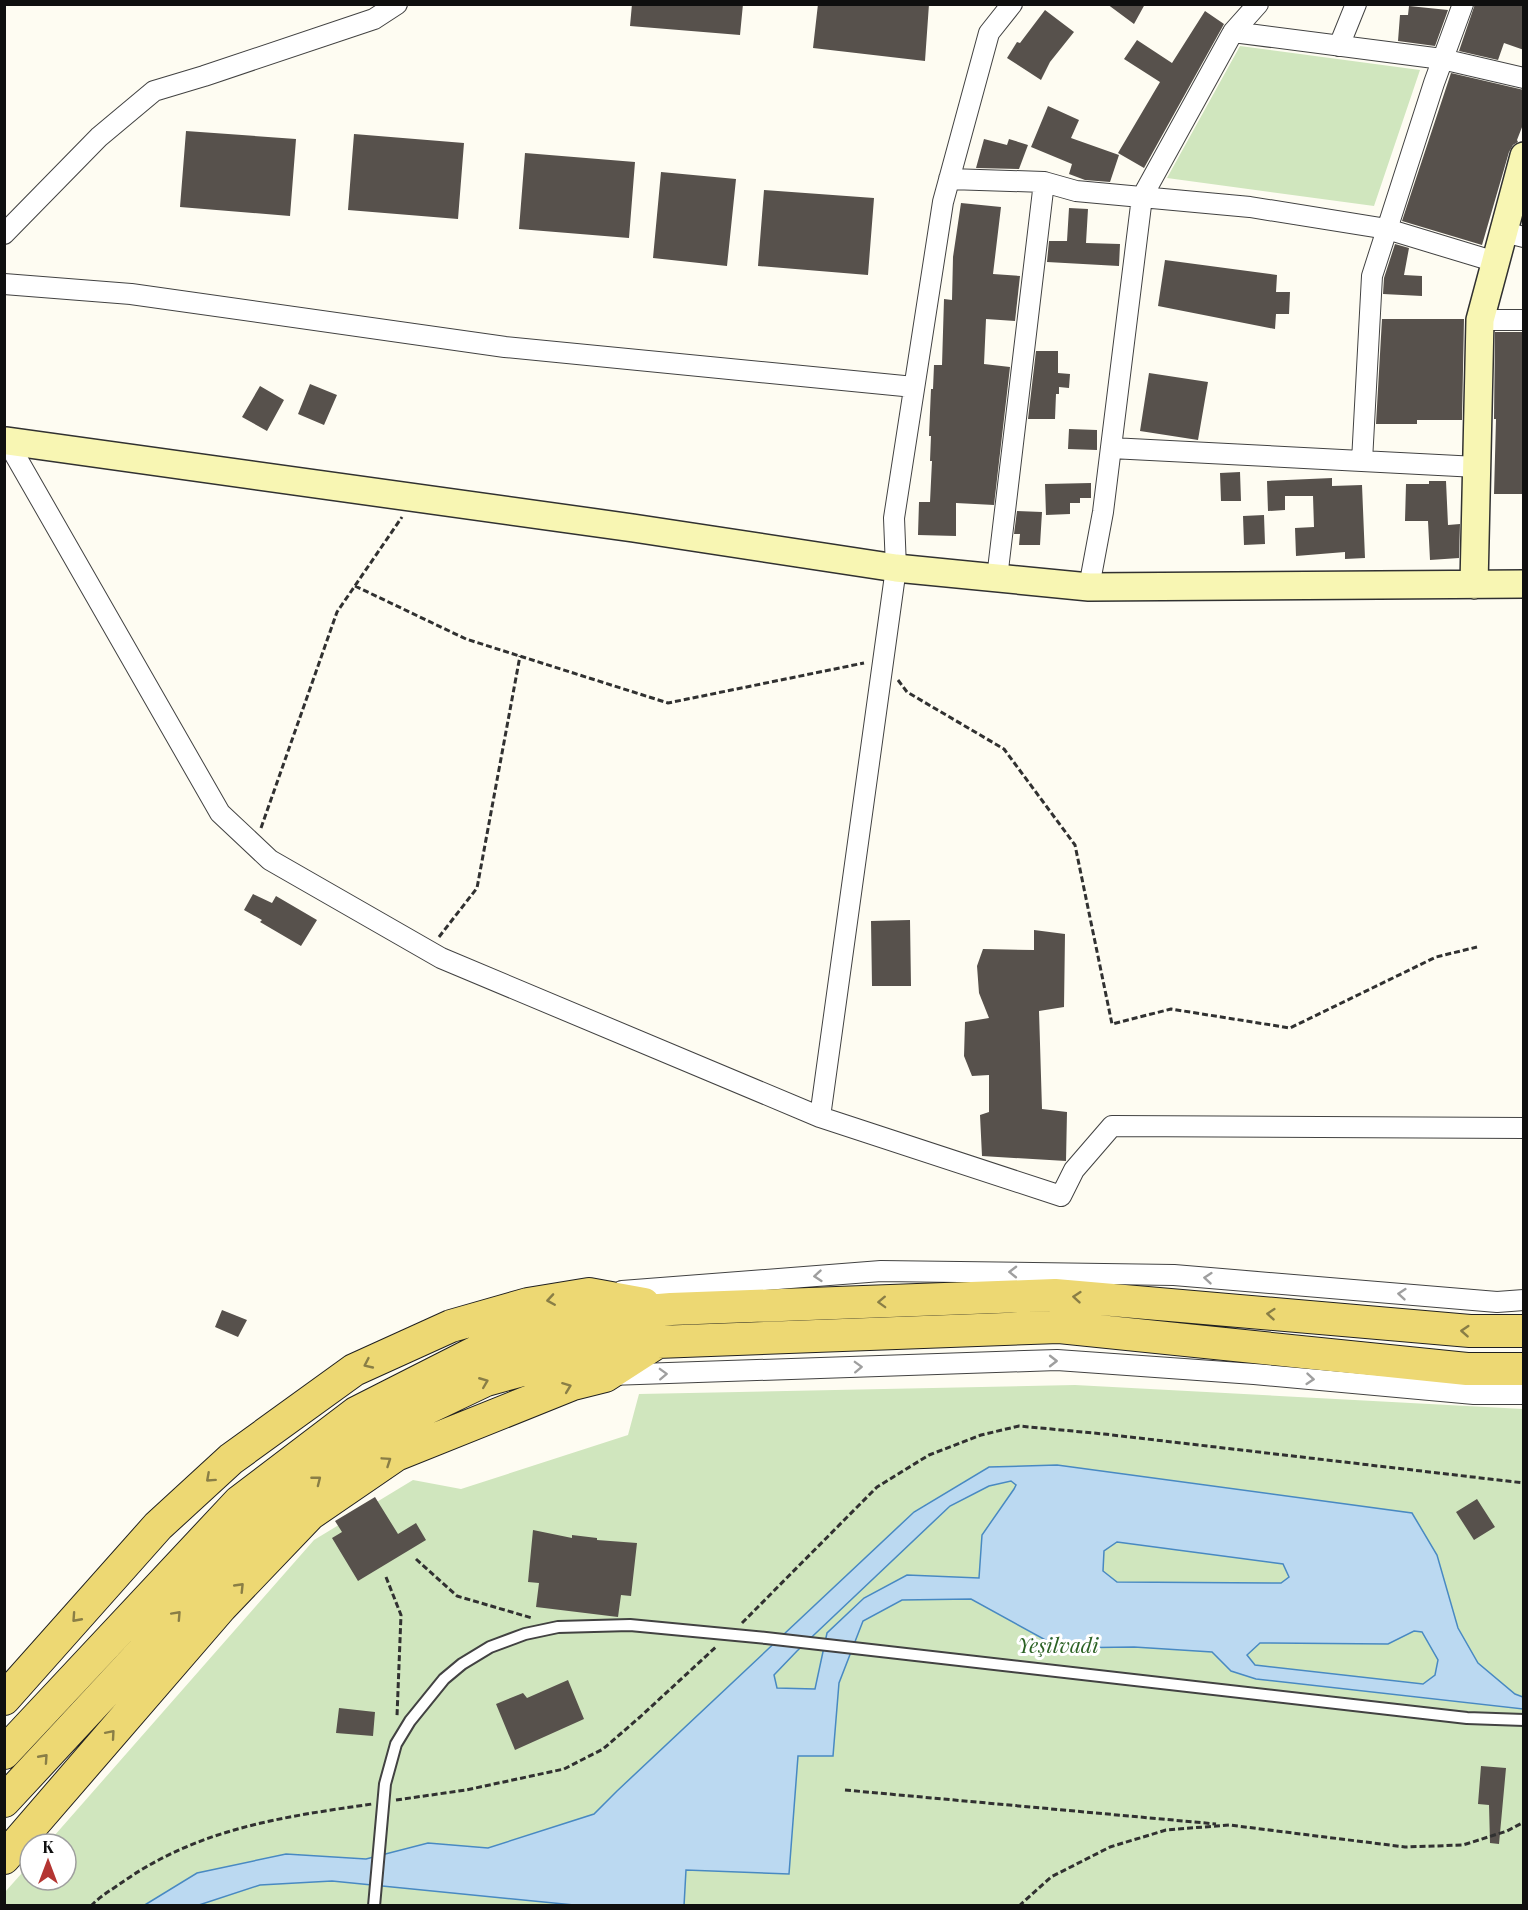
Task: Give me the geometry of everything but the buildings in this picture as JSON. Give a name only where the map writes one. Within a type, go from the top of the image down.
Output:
[{"type":"main road","points":[[4,1699],[158,1526],[231,1459],[354,1370],[451,1326],[528,1304],[589,1294],[671,1309]]},
{"type":"main road","points":[[4,1753],[239,1502],[356,1413],[486,1347],[624,1313],[671,1309],[1055,1295],[1470,1332],[1524,1331]]},
{"type":"main road","points":[[4,1801],[267,1518],[382,1429],[486,1380],[607,1347],[657,1342],[1059,1327],[1467,1369],[1524,1369]]},
{"type":"main road","points":[[4,1858],[221,1607],[310,1514],[396,1455],[573,1384],[605,1376],[657,1342]]},
{"type":"street","points":[[4,234],[99,136],[154,91],[374,19],[397,4]]},
{"type":"street","points":[[820,1117],[896,568],[894,518],[943,202],[989,33],[1012,4]]},
{"type":"street","points":[[1089,587],[1103,512],[1142,197],[1233,32],[1257,4]]},
{"type":"street","points":[[1339,46],[1356,4]]},
{"type":"street","points":[[1362,461],[1372,276],[1442,59],[1463,4]]},
{"type":"street","points":[[1233,32],[1442,59],[1524,78]]},
{"type":"street","points":[[1474,585],[1480,320],[1496,262],[1514,235],[1522,169]]},
{"type":"street","points":[[949,179],[1044,182],[1076,190],[1250,207],[1387,229],[1496,262]]},
{"type":"street","points":[[997,578],[1044,182]]},
{"type":"street","points":[[4,284],[131,294],[505,347],[914,387]]},
{"type":"street","points":[[1480,320],[1524,321]]},
{"type":"street","points":[[5,441],[633,528],[896,568],[1089,587],[1524,584]]},
{"type":"street","points":[[5,441],[220,813],[270,860],[428,951],[463,967],[820,1117],[1061,1196],[1074,1170],[1112,1126],[1524,1128]]},
{"type":"street","points":[[1111,448],[1477,467]]},
{"type":"street","points":[[589,1294],[882,1270],[1173,1275],[1497,1302],[1524,1300]]},
{"type":"street","points":[[605,1376],[1057,1360],[1254,1374],[1474,1394],[1524,1394]]},
{"type":"lane","points":[[374,1904],[385,1784],[396,1744],[411,1721],[437,1687],[462,1664],[490,1647],[508,1640],[558,1627],[630,1624],[1467,1718],[1524,1720]]},
{"type":"path","points":[[254,846],[337,612],[415,499]]},
{"type":"path","points":[[355,586],[466,639],[668,703],[884,659],[907,692],[1004,749],[1075,845],[1112,1024],[1171,1009],[1290,1028],[1436,957],[1477,947]]},
{"type":"path","points":[[428,951],[477,888],[520,656]]},
{"type":"path","points":[[91,1905],[145,1866],[201,1839],[280,1817],[466,1790],[564,1769],[603,1749],[766,1600],[878,1487],[929,1455],[981,1435],[1018,1426],[1524,1483]]},
{"type":"path","points":[[417,1559],[457,1596],[521,1613],[558,1627]]},
{"type":"path","points":[[386,1577],[401,1615],[396,1744]]},
{"type":"path","points":[[845,1790],[1240,1826],[1405,1847],[1463,1845],[1507,1831],[1524,1822]]},
{"type":"path","points":[[1019,1905],[1051,1877],[1110,1847],[1166,1830],[1226,1825]]},
{"type":"green space","points":[[1240,46],[1420,70],[1374,206],[1167,178]]},
{"type":"green space","name":"Yeşilvadi","points":[[1075,1385],[1523,1409],[1523,1905],[5,1906],[5,1892],[18,1877],[18,1892],[78,1892],[78,1832],[58,1832],[314,1540],[413,1480],[461,1489],[628,1435],[639,1394]]},
{"type":"water","points":[[1057,1465],[1412,1513],[1437,1555],[1458,1628],[1478,1663],[1515,1694],[1523,1697],[1523,1709],[1256,1679],[1231,1671],[1212,1652],[1134,1647],[1060,1648],[971,1599],[902,1600],[863,1621],[839,1683],[833,1756],[798,1756],[789,1874],[686,1870],[684,1906],[574,1905],[332,1881],[260,1885],[199,1905],[143,1906],[197,1873],[286,1854],[366,1859],[428,1843],[488,1848],[594,1814],[914,1512],[989,1467]],"holes":[[[1011,1481],[1016,1485],[982,1535],[979,1578],[907,1575],[864,1598],[827,1633],[815,1689],[777,1688],[774,1675],[797,1651],[950,1506],[989,1486]],[[1117,1542],[1283,1564],[1289,1577],[1281,1583],[1117,1582],[1103,1571],[1104,1551]],[[1414,1631],[1422,1632],[1438,1660],[1435,1675],[1423,1684],[1255,1665],[1247,1655],[1260,1643],[1388,1644]]]}]
